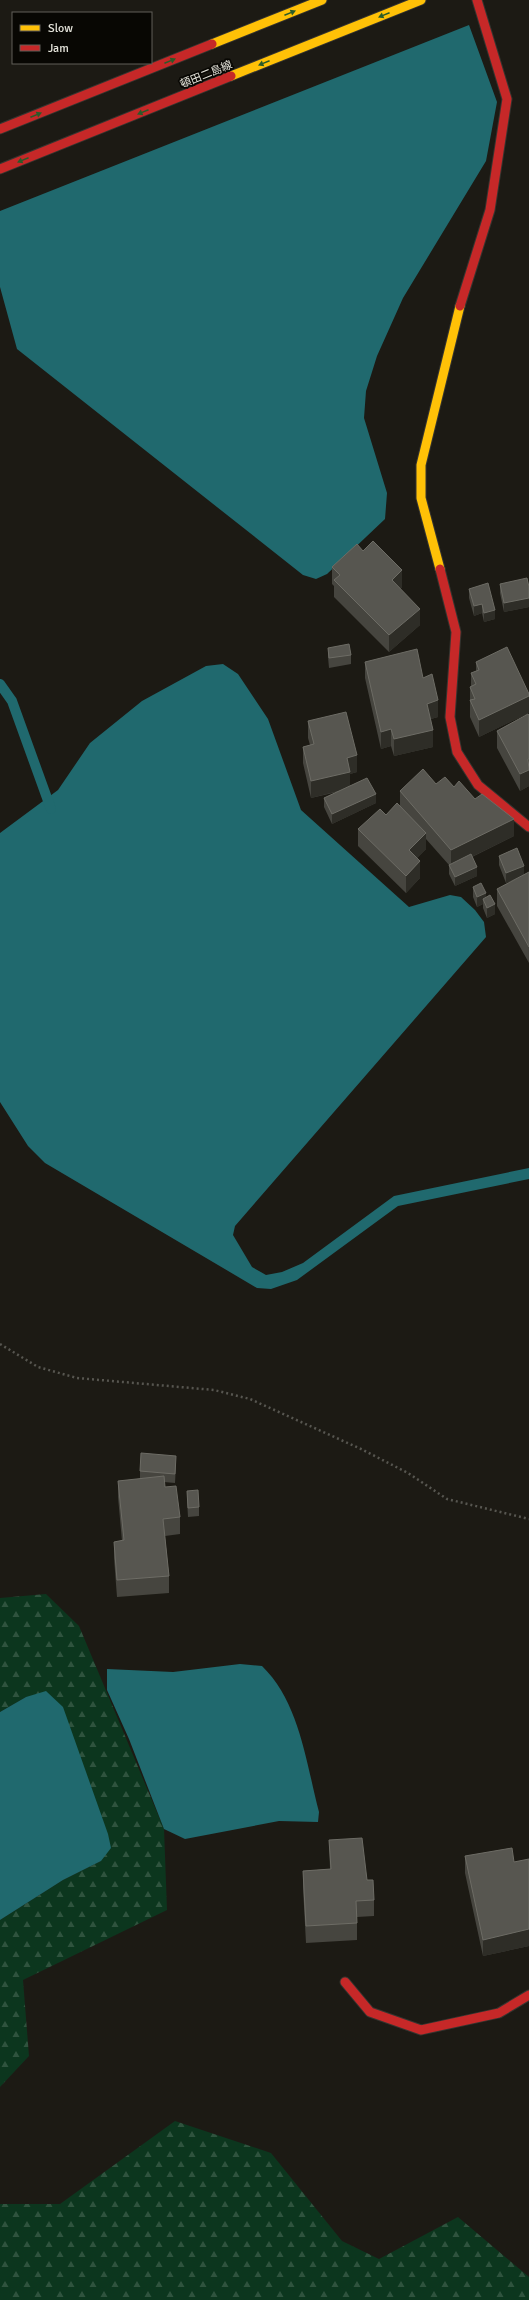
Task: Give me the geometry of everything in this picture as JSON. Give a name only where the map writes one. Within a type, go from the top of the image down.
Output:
[{"type":"street","points":[[0,129],[322,0]]},
{"type":"street","name":"頓田二島線","points":[[0,169],[420,0]]},
{"type":"street","points":[[477,0],[507,99],[490,210],[454,324],[421,465],[421,498],[456,632],[450,717],[457,752],[478,785],[529,827]]},
{"type":"street","points":[[345,1982],[370,2012],[421,2030],[499,2013],[529,1995]]},
{"type":"path","points":[[0,1344],[38,1367],[77,1378],[214,1390],[250,1399],[361,1449],[408,1473],[447,1499],[529,1519]]},
{"type":"green space","points":[[46,1594],[79,1626],[164,1829],[167,1910],[23,1980],[29,2056],[0,2087],[0,1920],[63,1880],[101,1861],[26,1697],[0,1712],[0,1598]]},
{"type":"green space","points":[[175,2121],[271,2153],[342,2241],[379,2259],[458,2217],[529,2277],[529,2300],[0,2300],[0,2204],[60,2204]]},
{"type":"water","points":[[469,25],[497,102],[486,161],[403,298],[377,356],[366,391],[364,418],[387,493],[385,519],[327,574],[316,579],[303,575],[17,349],[0,287],[0,211]]},
{"type":"water","points":[[223,664],[238,674],[268,719],[301,810],[409,907],[450,895],[461,897],[475,910],[484,922],[486,937],[235,1226],[233,1235],[252,1267],[266,1275],[282,1272],[303,1263],[394,1196],[529,1168],[529,1179],[398,1206],[297,1280],[271,1289],[257,1288],[45,1163],[28,1146],[0,1102],[0,833],[58,790],[90,743],[142,701],[206,666]]},
{"type":"water","points":[[240,1664],[262,1666],[275,1681],[285,1698],[300,1734],[319,1812],[318,1822],[279,1821],[185,1839],[164,1829],[129,1739],[107,1690],[107,1669],[173,1672]]},
{"type":"water","points":[[46,1691],[63,1707],[108,1834],[111,1848],[101,1861],[63,1880],[0,1920],[0,1712],[26,1697]]},
{"type":"building","points":[[373,541],[402,570],[392,580],[420,609],[389,635],[334,580],[340,575],[332,567],[357,544],[363,551]]},
{"type":"building","points":[[527,578],[529,598],[504,603],[500,584]]},
{"type":"building","points":[[488,583],[495,610],[484,613],[482,604],[474,606],[469,589]]},
{"type":"building","points":[[349,644],[351,655],[329,658],[328,648]]},
{"type":"building","points":[[507,647],[529,696],[479,720],[470,700],[475,699],[470,687],[476,684],[471,673],[479,670],[476,662]]},
{"type":"building","points":[[417,649],[423,678],[432,674],[438,700],[427,704],[433,730],[394,739],[391,729],[381,732],[365,662]]},
{"type":"building","points":[[346,712],[357,755],[347,758],[350,772],[311,781],[303,747],[314,744],[308,721]]},
{"type":"building","points":[[528,714],[529,770],[520,774],[497,731]]},
{"type":"building","points":[[423,769],[436,784],[445,777],[454,787],[459,781],[475,799],[482,794],[514,819],[451,850],[400,791]]},
{"type":"building","points":[[367,778],[376,794],[332,814],[324,798]]},
{"type":"building","points":[[397,803],[426,833],[409,850],[420,861],[406,876],[358,829],[380,809],[386,815]]},
{"type":"building","points":[[517,848],[524,866],[506,873],[499,856]]},
{"type":"building","points":[[471,854],[477,867],[455,877],[449,865]]},
{"type":"building","points":[[529,872],[529,947],[497,889]]},
{"type":"building","points":[[481,883],[486,893],[477,897],[473,887]]},
{"type":"building","points":[[490,895],[495,904],[487,908],[483,899]]},
{"type":"building","points":[[141,1453],[176,1456],[175,1474],[140,1471]]},
{"type":"building","points":[[164,1476],[165,1487],[176,1486],[180,1517],[163,1519],[169,1576],[117,1580],[114,1542],[124,1540],[118,1481]]},
{"type":"building","points":[[198,1490],[199,1507],[188,1508],[187,1491]]},
{"type":"building","points":[[362,1838],[367,1880],[373,1880],[374,1900],[356,1901],[357,1923],[306,1926],[303,1871],[331,1869],[329,1840]]},
{"type":"building","points":[[512,1848],[514,1862],[529,1859],[529,1929],[483,1940],[465,1856]]},
{"type":"waterway","points":[[0,684],[12,701],[51,809]]},
{"type":"traffic: slow","points":[[212,44],[322,0]]},
{"type":"traffic: slow","points":[[231,76],[421,0]]},
{"type":"traffic: slow","points":[[440,569],[421,498],[421,465],[460,306]]},
{"type":"traffic: jam","points":[[460,306],[490,210],[507,99],[477,0]]},
{"type":"traffic: jam","points":[[0,129],[212,44]]},
{"type":"traffic: jam","points":[[0,169],[231,76]]},
{"type":"traffic: jam","points":[[440,569],[456,632],[450,717],[457,752],[478,785],[529,827]]},
{"type":"traffic: jam","points":[[345,1982],[370,2012],[421,2030],[499,2013],[529,1995]]}]
